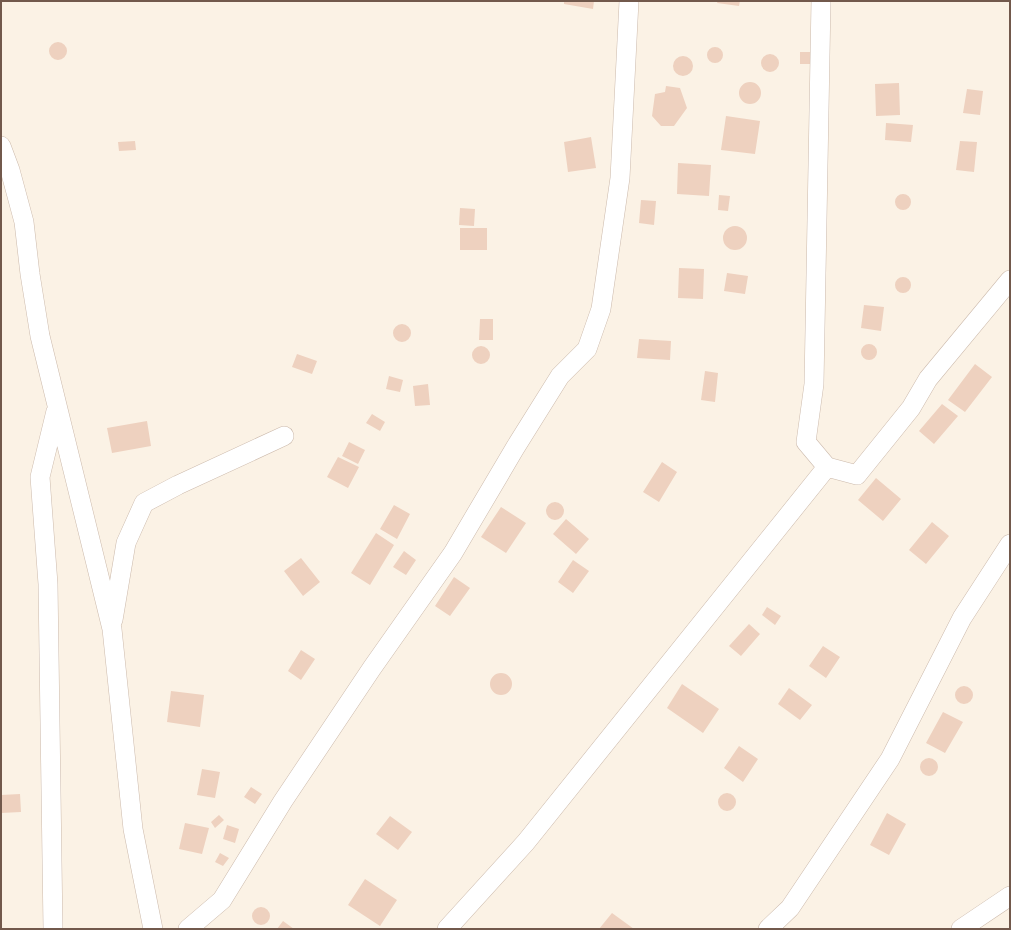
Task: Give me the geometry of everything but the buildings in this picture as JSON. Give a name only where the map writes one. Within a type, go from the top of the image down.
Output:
[{"type":"street","points":[[188,929],[222,900],[283,801],[372,668],[453,553],[515,448],[560,376],[587,349],[601,309],[620,178],[629,1]]},
{"type":"street","points":[[821,1],[814,384],[806,442],[827,467],[857,475],[911,408],[928,379],[1010,280]]},
{"type":"street","points":[[1,146],[10,170],[24,222],[30,274],[40,336],[112,630],[133,830],[154,929]]},
{"type":"street","points":[[53,929],[48,584],[40,477],[57,407]]},
{"type":"street","points":[[112,630],[126,542],[144,503],[178,485],[284,436]]},
{"type":"street","points":[[447,929],[526,842],[827,467]]},
{"type":"street","points":[[768,929],[790,908],[890,759],[962,618],[1010,544]]},
{"type":"street","points":[[961,929],[1010,896]]}]
